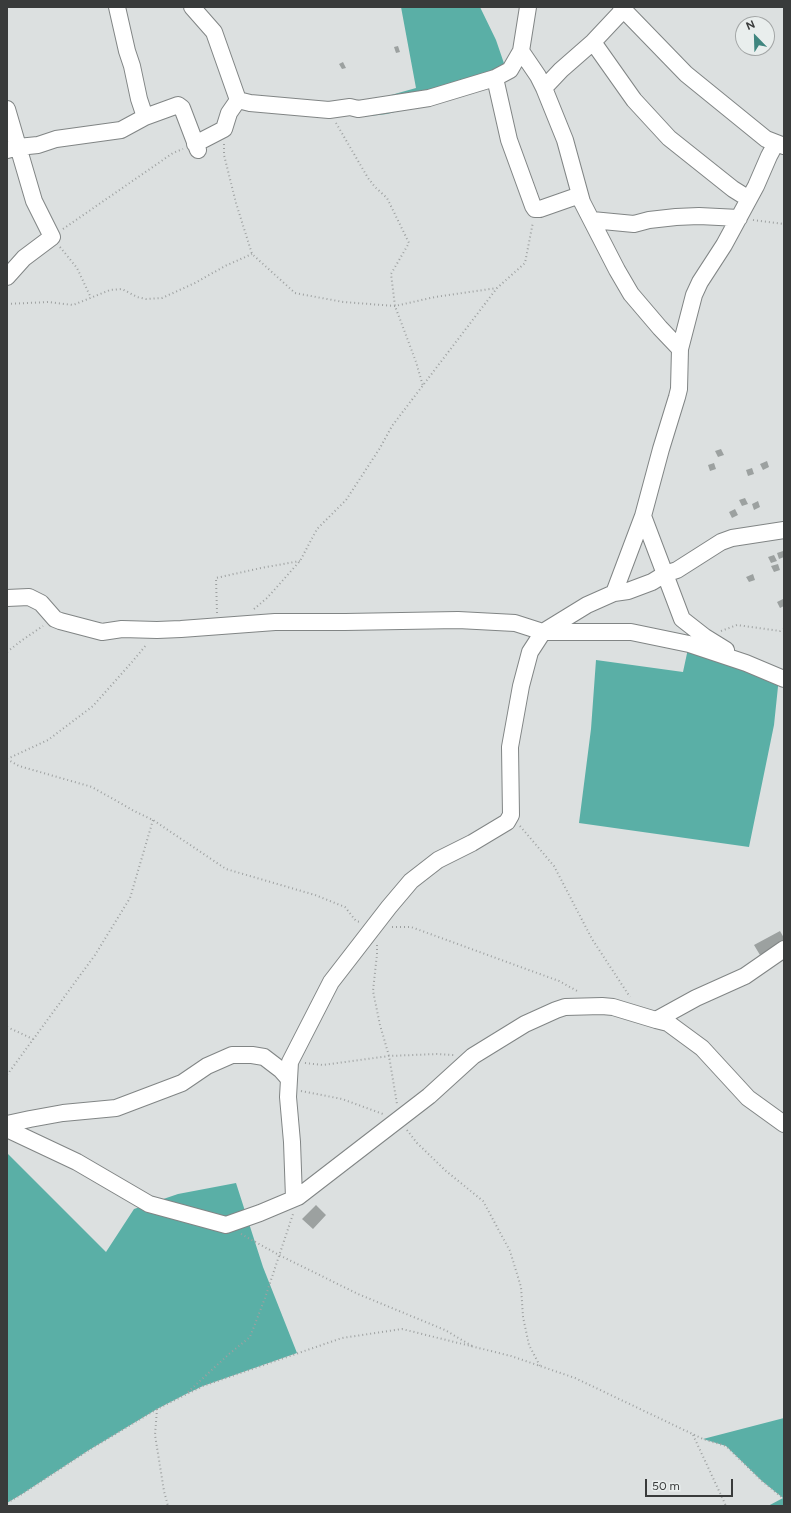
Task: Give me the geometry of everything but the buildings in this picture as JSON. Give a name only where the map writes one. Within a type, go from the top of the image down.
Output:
[{"type":"street","points":[[117,7],[139,99],[145,117]]},
{"type":"street","points":[[192,7],[214,32],[238,100]]},
{"type":"street","points":[[238,100],[250,103],[329,110],[350,107],[358,109],[429,98],[495,78],[510,70],[521,50],[528,7]]},
{"type":"street","points":[[544,88],[561,70],[593,42],[622,8],[686,74],[766,139],[780,145],[739,218],[700,282],[694,295],[680,349],[679,389],[677,397],[643,516],[614,593]]},
{"type":"street","points":[[593,42],[634,100],[669,138],[733,189],[749,199]]},
{"type":"street","points":[[521,50],[544,88],[565,140],[582,202],[631,294],[680,349]]},
{"type":"street","points":[[495,78],[509,140],[533,206],[536,209],[580,195]]},
{"type":"street","points":[[13,148],[38,145],[56,139],[81,134],[121,130],[145,117],[178,105],[182,108],[196,147],[224,129],[229,113],[238,100]]},
{"type":"street","points":[[7,109],[13,148],[34,201],[52,238],[24,258],[7,277]]},
{"type":"street","points":[[592,220],[634,224],[649,220],[676,217],[699,216],[739,218]]},
{"type":"street","points":[[643,516],[682,619],[705,637],[746,663]]},
{"type":"street","points":[[294,1198],[292,1142],[288,1097],[290,1062],[331,982],[389,907],[412,881],[438,860],[472,843],[507,822],[511,815],[510,748],[521,686],[529,654],[543,632],[587,605],[614,593],[628,592],[652,582],[665,574],[678,570],[721,542],[732,538],[784,530]]},
{"type":"street","points":[[7,598],[33,599],[41,603],[55,619],[60,622],[102,632],[122,629],[157,630],[275,622],[465,620],[515,623],[543,632],[631,632],[689,644],[746,663],[784,679]]},
{"type":"street","points":[[649,1018],[745,976],[784,949]]},
{"type":"street","points":[[7,1129],[77,1162],[149,1204],[226,1225],[260,1213],[294,1198],[330,1174],[429,1096],[473,1056],[525,1024],[565,1007],[602,1006],[613,1007],[668,1023],[702,1048],[748,1098],[784,1124]]},
{"type":"street","points":[[7,1124],[30,1118],[63,1113],[116,1108],[182,1083],[207,1066],[232,1055],[252,1055],[264,1057],[281,1070],[288,1078]]},
{"type":"path","points":[[329,110],[368,178],[387,198],[409,243],[391,274],[395,306],[416,362],[423,386]]},
{"type":"path","points":[[224,129],[224,155],[236,203],[252,254],[295,293],[343,302],[395,306],[434,297],[497,288]]},
{"type":"path","points":[[91,298],[77,268],[52,238],[81,215],[173,153],[196,147]]},
{"type":"path","points":[[237,625],[267,598],[300,561],[317,529],[346,500],[380,448],[392,426],[497,288],[525,263],[536,209]]},
{"type":"path","points":[[739,218],[784,224]]},
{"type":"path","points":[[7,304],[48,302],[73,305],[110,290],[122,289],[137,297],[146,299],[162,298],[252,254]]},
{"type":"path","points":[[218,626],[216,578],[300,561]]},
{"type":"path","points":[[7,652],[55,619]]},
{"type":"path","points":[[705,637],[737,625],[780,631],[784,629]]},
{"type":"path","points":[[7,759],[48,740],[93,706],[132,662],[157,630]]},
{"type":"path","points":[[7,759],[19,766],[92,787],[153,820],[226,869],[315,895],[345,907],[356,921],[375,926],[411,927],[559,980],[584,995]]},
{"type":"path","points":[[511,815],[554,866],[592,939],[649,1018]]},
{"type":"path","points":[[7,1075],[96,955],[130,898],[153,820]]},
{"type":"path","points":[[375,926],[377,954],[373,991],[380,1025],[389,1056],[399,1120],[417,1143],[483,1201],[510,1251],[521,1287],[523,1317],[529,1345],[540,1366]]},
{"type":"path","points":[[7,1027],[34,1039]]},
{"type":"path","points":[[290,1062],[323,1065],[389,1056],[437,1054],[473,1056]]},
{"type":"path","points":[[288,1078],[299,1091],[342,1099],[399,1120]]},
{"type":"path","points":[[186,1394],[229,1354],[250,1337],[295,1205],[294,1198]]},
{"type":"path","points":[[226,1225],[279,1255],[358,1294],[445,1330],[474,1347]]},
{"type":"path","points":[[7,1503],[89,1450],[157,1409],[203,1386],[342,1338],[402,1329],[511,1356],[575,1378],[692,1434],[726,1446],[762,1481],[784,1499]]},
{"type":"path","points":[[157,1409],[155,1434],[164,1491],[168,1506]]},
{"type":"path","points":[[692,1434],[726,1506]]},
{"type":"shaded area","points":[[401,7],[480,7],[496,40],[509,78],[387,114],[360,117],[359,104],[416,88]]},
{"type":"shaded area","points":[[689,644],[779,677],[774,725],[749,847],[579,823],[591,729],[596,660],[683,672]]},
{"type":"shaded area","points":[[7,1153],[106,1252],[134,1209],[178,1194],[236,1183],[263,1267],[297,1353],[203,1386],[157,1409],[89,1450],[7,1503]]},
{"type":"shaded area","points":[[784,1418],[784,1506],[768,1506],[783,1498],[762,1481],[726,1446],[703,1439]]}]
